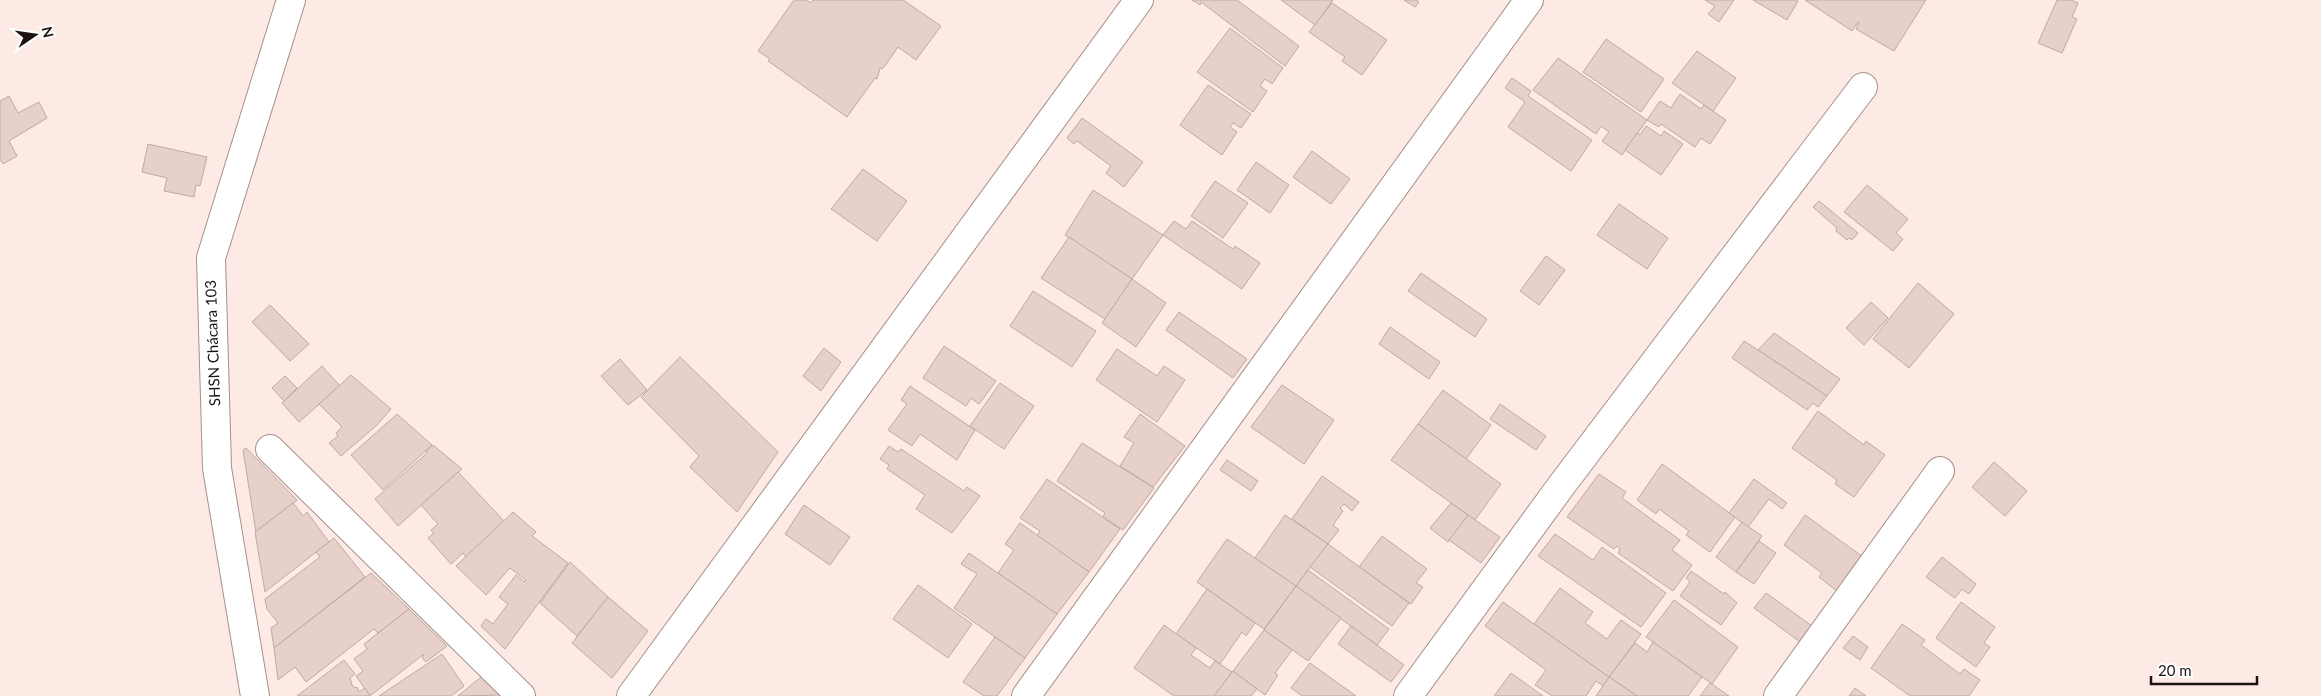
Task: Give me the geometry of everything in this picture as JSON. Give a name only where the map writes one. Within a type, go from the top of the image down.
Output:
[{"type":"street","name":"SHSN Chácara 103","points":[[255,696],[217,468],[210,258],[291,0]]},
{"type":"street","points":[[631,696],[1139,0]]},
{"type":"street","points":[[1026,696],[1529,0]]},
{"type":"street","points":[[1408,696],[1567,478],[1863,87]]},
{"type":"street","points":[[270,448],[521,696]]},
{"type":"street","points":[[1778,696],[1940,471]]},
{"type":"building","points":[[794,0],[806,0],[811,3],[813,0],[903,0],[941,26],[916,60],[898,47],[885,66],[882,69],[880,68],[877,79],[875,78],[847,117],[768,61],[770,59],[758,51]]},
{"type":"building","points":[[1192,0],[1237,0],[1299,46],[1285,66],[1201,2],[1200,5]]},
{"type":"building","points":[[1281,0],[1333,0],[1315,25]]},
{"type":"building","points":[[1404,0],[1416,0],[1419,2],[1415,7]]},
{"type":"building","points":[[1705,0],[1734,0],[1719,22],[1708,14],[1715,6]]},
{"type":"building","points":[[1753,0],[1796,0],[1798,1],[1787,20]]},
{"type":"building","points":[[1805,0],[1926,0],[1894,51],[1856,29],[1858,22],[1852,31]]},
{"type":"building","points":[[2057,0],[2071,0],[2078,3],[2072,17],[2077,19],[2062,53],[2038,43]]},
{"type":"building","points":[[1332,3],[1387,40],[1362,75],[1342,61],[1345,57],[1309,32]]},
{"type":"building","points":[[1230,28],[1283,68],[1272,84],[1265,79],[1260,86],[1267,91],[1253,112],[1197,72]]},
{"type":"building","points":[[1606,39],[1664,79],[1641,112],[1583,72]]},
{"type":"building","points":[[1697,51],[1736,78],[1713,111],[1672,83]]},
{"type":"building","points":[[1558,58],[1647,120],[1622,155],[1602,141],[1609,132],[1601,126],[1596,134],[1533,90]]},
{"type":"building","points":[[1512,78],[1531,91],[1528,96],[1592,140],[1571,171],[1508,127],[1525,102],[1505,88]]},
{"type":"building","points":[[1208,85],[1251,114],[1241,128],[1233,123],[1230,127],[1237,132],[1222,155],[1180,125]]},
{"type":"building","points":[[1680,94],[1701,109],[1704,105],[1726,120],[1710,144],[1701,138],[1695,147],[1661,124],[1659,127],[1647,120],[1660,101],[1671,108]]},
{"type":"building","points":[[9,96],[18,113],[39,102],[47,118],[9,141],[17,156],[3,164],[0,159],[0,101]]},
{"type":"building","points":[[1082,118],[1143,162],[1124,187],[1106,173],[1111,166],[1077,141],[1074,144],[1067,138]]},
{"type":"building","points":[[1646,126],[1661,136],[1664,131],[1683,144],[1661,175],[1625,150],[1637,133],[1640,135]]},
{"type":"building","points":[[148,144],[207,157],[200,186],[196,185],[194,197],[164,191],[167,178],[142,172]]},
{"type":"building","points":[[1312,151],[1350,179],[1331,204],[1293,177]]},
{"type":"building","points":[[1256,162],[1289,185],[1270,213],[1237,190]]},
{"type":"building","points":[[863,169],[907,201],[877,241],[831,209]]},
{"type":"building","points":[[1215,181],[1248,203],[1223,238],[1191,216]]},
{"type":"building","points":[[1867,185],[1908,219],[1896,233],[1903,239],[1893,251],[1844,212]]},
{"type":"building","points":[[1093,190],[1163,235],[1132,279],[1065,235]]},
{"type":"building","points":[[1819,201],[1858,233],[1852,240],[1849,238],[1847,240],[1836,231],[1837,228],[1813,207]]},
{"type":"building","points":[[1619,204],[1668,238],[1647,269],[1597,235]]},
{"type":"building","points":[[1174,221],[1186,229],[1192,221],[1233,249],[1235,246],[1260,263],[1242,289],[1163,235]]},
{"type":"building","points":[[1069,237],[1132,279],[1105,319],[1041,278]]},
{"type":"building","points":[[1546,256],[1565,270],[1539,305],[1520,291]]},
{"type":"building","points":[[1421,273],[1487,319],[1475,337],[1408,291]]},
{"type":"building","points":[[1132,279],[1166,303],[1136,347],[1102,323]]},
{"type":"building","points":[[1918,283],[1954,314],[1909,368],[1873,339]]},
{"type":"building","points":[[1033,291],[1096,331],[1072,367],[1010,326]]},
{"type":"building","points":[[1871,302],[1888,318],[1864,345],[1846,328]]},
{"type":"building","points":[[270,305],[309,344],[290,361],[252,322]]},
{"type":"building","points":[[1179,312],[1247,359],[1233,378],[1166,330]]},
{"type":"building","points":[[1390,327],[1440,362],[1429,379],[1379,344]]},
{"type":"building","points":[[1774,333],[1840,379],[1827,396],[1758,350]]},
{"type":"building","points":[[1744,341],[1827,396],[1818,407],[1813,403],[1807,410],[1732,358]]},
{"type":"building","points":[[944,346],[996,381],[979,404],[971,398],[966,406],[923,378]]},
{"type":"building","points":[[824,348],[841,362],[821,391],[803,376]]},
{"type":"building","points":[[1117,349],[1157,376],[1164,366],[1185,380],[1157,422],[1096,380]]},
{"type":"building","points":[[680,357],[778,452],[737,512],[690,467],[699,456],[641,397]]},
{"type":"building","points":[[620,359],[647,390],[628,405],[601,376]]},
{"type":"building","points":[[322,366],[340,386],[299,422],[282,403]]},
{"type":"building","points":[[351,375],[391,409],[377,425],[341,456],[329,443],[338,436],[336,433],[342,427],[319,404]]},
{"type":"building","points":[[285,376],[297,388],[284,401],[272,388]]},
{"type":"building","points":[[1000,383],[1034,406],[1004,449],[970,426]]},
{"type":"building","points":[[1282,385],[1334,420],[1304,464],[1251,427]]},
{"type":"building","points":[[910,386],[975,430],[957,460],[920,434],[912,446],[888,430],[907,404],[901,400]]},
{"type":"building","points":[[1443,390],[1491,425],[1466,459],[1418,424]]},
{"type":"building","points":[[1500,404],[1546,436],[1536,450],[1490,419]]},
{"type":"building","points":[[1818,411],[1864,445],[1866,441],[1885,455],[1854,497],[1835,484],[1837,480],[1792,448]]},
{"type":"building","points":[[397,414],[432,445],[383,490],[351,455]]},
{"type":"building","points":[[1140,414],[1185,446],[1153,487],[1120,466],[1134,443],[1124,437]]},
{"type":"building","points":[[1418,424],[1501,484],[1475,520],[1391,460]]},
{"type":"building","points":[[1082,443],[1154,488],[1123,530],[1103,517],[1105,513],[1057,481]]},
{"type":"building","points":[[433,445],[462,469],[398,526],[375,499],[427,453],[426,451]]},
{"type":"building","points":[[889,446],[898,452],[901,449],[964,491],[967,487],[980,496],[952,533],[916,509],[925,495],[887,469],[889,465],[880,459]]},
{"type":"building","points":[[246,448],[297,500],[256,532],[243,450]]},
{"type":"building","points":[[1227,460],[1258,481],[1251,491],[1220,470]]},
{"type":"building","points":[[1994,462],[2027,491],[2005,516],[1972,487]]},
{"type":"building","points":[[1662,464],[1735,517],[1710,552],[1686,535],[1689,531],[1659,509],[1656,514],[1637,500]]},
{"type":"building","points":[[458,472],[504,521],[466,557],[463,553],[451,564],[428,538],[434,533],[431,530],[438,524],[421,505]]},
{"type":"building","points":[[1599,474],[1626,492],[1622,498],[1680,540],[1672,550],[1692,565],[1673,591],[1618,553],[1620,549],[1617,546],[1614,549],[1567,517]]},
{"type":"building","points":[[1322,476],[1359,502],[1352,511],[1344,504],[1340,508],[1343,511],[1333,525],[1339,530],[1328,544],[1292,519]]},
{"type":"building","points":[[1047,479],[1120,529],[1089,572],[1037,536],[1040,531],[1020,518]]},
{"type":"building","points":[[1754,479],[1787,503],[1782,509],[1769,499],[1748,527],[1729,513]]},
{"type":"building","points":[[293,503],[303,516],[307,512],[329,542],[265,592],[255,532]]},
{"type":"building","points":[[1451,503],[1468,515],[1448,542],[1430,528]]},
{"type":"building","points":[[804,505],[850,537],[830,565],[785,534]]},
{"type":"building","points":[[513,512],[536,532],[532,536],[568,563],[505,649],[481,626],[486,619],[493,624],[508,604],[499,597],[516,575],[525,582],[526,580],[510,568],[486,595],[456,566]]},
{"type":"building","points":[[1285,515],[1328,544],[1296,586],[1255,558]]},
{"type":"building","points":[[1468,515],[1500,537],[1481,563],[1449,540]]},
{"type":"building","points":[[1805,515],[1863,557],[1838,592],[1819,577],[1822,573],[1784,545]]},
{"type":"building","points":[[1742,522],[1762,536],[1736,572],[1716,557]]},
{"type":"building","points":[[1020,523],[1089,572],[1057,614],[998,573],[1014,550],[1005,544]]},
{"type":"building","points":[[1555,534],[1593,560],[1602,547],[1666,593],[1641,627],[1538,556]]},
{"type":"building","points":[[1382,536],[1427,569],[1416,583],[1423,587],[1411,604],[1359,567]]},
{"type":"building","points":[[334,538],[365,577],[274,648],[271,628],[278,623],[267,609],[265,599],[320,557],[316,552]]},
{"type":"building","points":[[1227,539],[1296,586],[1264,629],[1197,582]]},
{"type":"building","points":[[1759,541],[1776,553],[1754,584],[1736,572]]},
{"type":"building","points":[[1328,544],[1409,603],[1392,626],[1310,567]]},
{"type":"building","points":[[969,553],[1057,614],[1025,658],[954,608],[977,574],[961,564]]},
{"type":"building","points":[[1942,557],[1976,584],[1969,594],[1962,589],[1955,598],[1926,577]]},
{"type":"building","points":[[570,562],[608,597],[577,636],[540,603]]},
{"type":"building","points":[[1308,570],[1389,629],[1377,645],[1296,586]]},
{"type":"building","points":[[1691,571],[1724,594],[1725,592],[1737,603],[1721,625],[1680,596],[1690,582],[1686,578]]},
{"type":"building","points":[[371,573],[409,609],[378,633],[374,629],[306,682],[295,667],[278,680],[274,648]]},
{"type":"building","points":[[918,585],[972,624],[948,658],[893,619]]},
{"type":"building","points":[[1296,586],[1341,618],[1308,661],[1264,630]]},
{"type":"building","points":[[1560,588],[1593,612],[1585,623],[1607,639],[1621,620],[1641,634],[1609,677],[1534,624]]},
{"type":"building","points":[[1207,589],[1255,623],[1246,636],[1242,632],[1220,664],[1176,634]]},
{"type":"building","points":[[1766,593],[1812,626],[1800,642],[1754,608]]},
{"type":"building","points":[[608,597],[648,631],[612,678],[572,643]]},
{"type":"building","points":[[1674,600],[1738,647],[1712,684],[1646,637]]},
{"type":"building","points":[[1503,602],[1609,677],[1603,686],[1596,681],[1586,696],[1552,696],[1535,685],[1546,670],[1485,626]]},
{"type":"building","points":[[1961,602],[1995,627],[1984,643],[1990,647],[1976,667],[1936,638]]},
{"type":"building","points":[[409,609],[447,646],[426,662],[422,658],[424,654],[370,696],[356,676],[363,671],[354,659],[367,649],[364,644]]},
{"type":"building","points":[[1902,624],[1925,640],[1921,645],[1960,674],[1964,669],[1980,680],[1969,696],[1910,696],[1871,668]]},
{"type":"building","points":[[1164,625],[1196,648],[1191,655],[1210,668],[1215,661],[1232,672],[1214,696],[1174,696],[1134,668]]},
{"type":"building","points":[[1351,626],[1404,665],[1391,682],[1338,644]]},
{"type":"building","points":[[1264,630],[1292,650],[1275,673],[1278,675],[1265,695],[1233,671]]},
{"type":"building","points":[[1853,636],[1868,647],[1860,660],[1843,648]]},
{"type":"building","points":[[995,637],[1025,658],[997,696],[984,696],[963,682]]},
{"type":"building","points":[[1653,642],[1702,677],[1688,696],[1637,696],[1609,677],[1635,643],[1647,652]]},
{"type":"building","points":[[442,654],[464,686],[451,696],[379,696]]},
{"type":"building","points":[[344,660],[355,674],[350,678],[352,685],[355,688],[357,687],[359,692],[365,688],[370,696],[297,696]]},
{"type":"building","points":[[1310,663],[1356,696],[1302,696],[1291,688]]},
{"type":"building","points":[[1233,671],[1257,689],[1251,696],[1214,696]]},
{"type":"building","points":[[1511,673],[1543,696],[1494,696]]},
{"type":"building","points":[[481,677],[502,695],[458,696]]},
{"type":"building","points":[[1609,677],[1637,696],[1596,696]]},
{"type":"building","points":[[1710,683],[1712,684],[1729,696],[1700,696]]},
{"type":"building","points":[[1855,688],[1866,696],[1849,696]]}]
